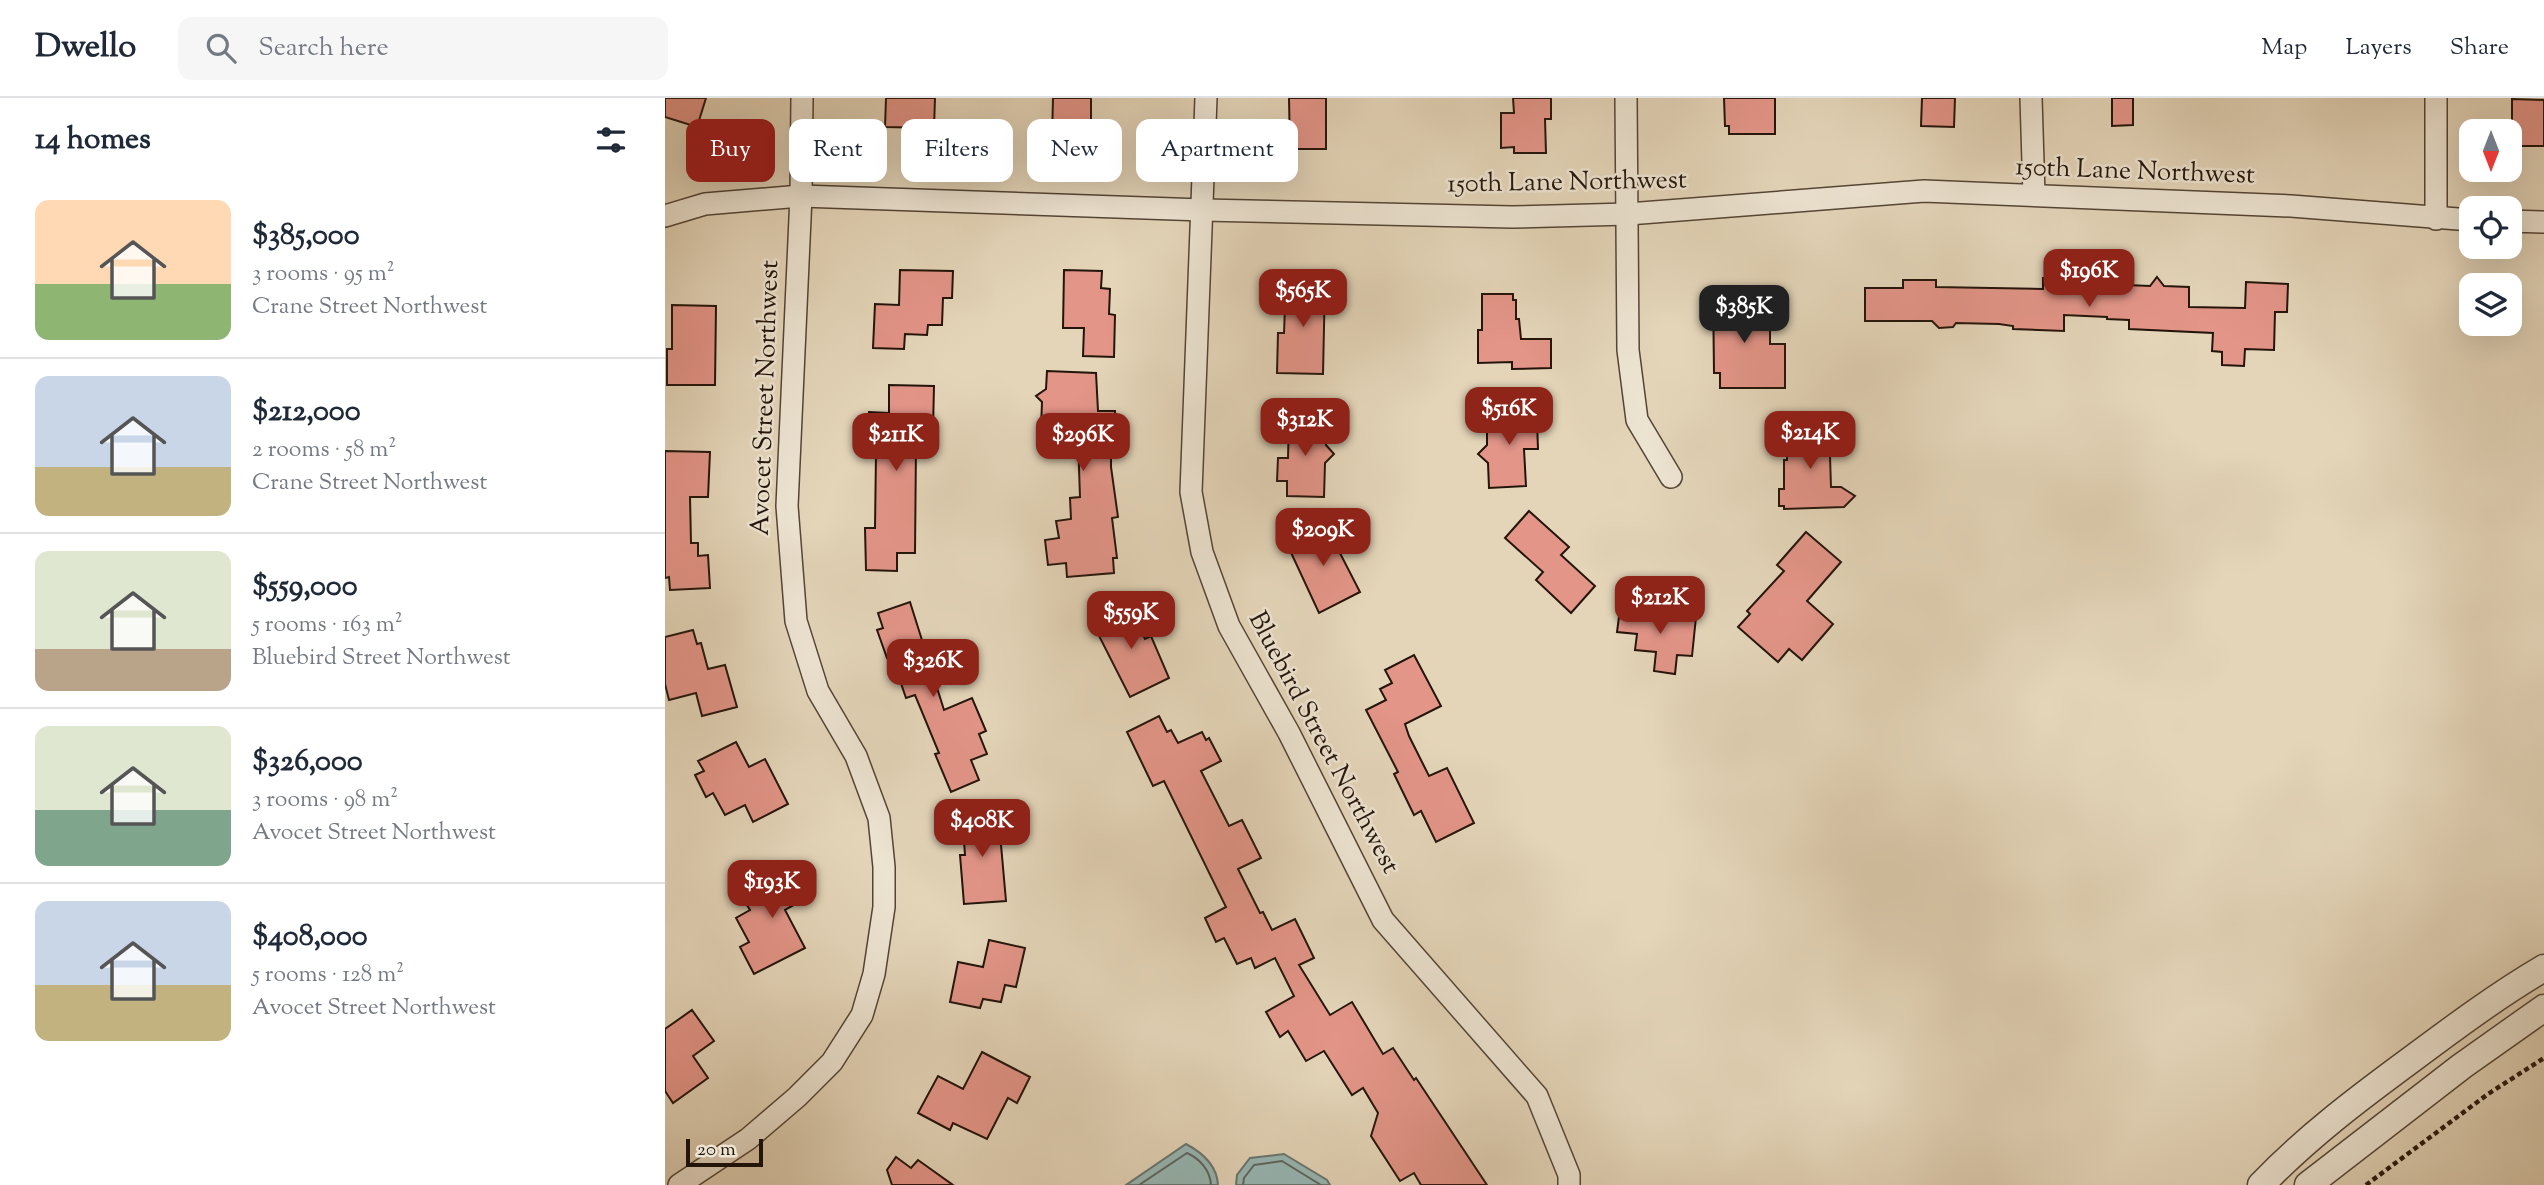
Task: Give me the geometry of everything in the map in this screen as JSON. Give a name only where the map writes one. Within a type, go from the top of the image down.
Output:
[{"type":"street","name":"Avocet Street Northwest","points":[[679,1185],[748,1139],[797,1097],[832,1062],[862,1014],[874,974],[884,907],[884,867],[879,818],[856,756],[818,691],[796,621],[787,506],[801,196],[802,98]]},
{"type":"street","name":"Bluebird Street Northwest","points":[[1206,98],[1191,492],[1202,552],[1229,626],[1289,733],[1383,920],[1537,1096],[1569,1175],[1569,1185]]},
{"type":"street","points":[[1626,98],[1628,351],[1637,420],[1671,477]]},
{"type":"street","points":[[2031,98],[2034,195]]},
{"type":"street","points":[[2436,98],[2436,219]]},
{"type":"street","name":"150th Lane Northwest","points":[[665,216],[705,204],[801,196],[1203,210],[1513,216],[1628,214],[1924,191],[2291,206],[2459,220]]},
{"type":"street","points":[[2522,221],[2544,222]]},
{"type":"street","points":[[2261,1185],[2294,1152],[2365,1094],[2544,968]]},
{"type":"street","points":[[2308,1185],[2462,1066],[2544,1008]]},
{"type":"path","points":[[2366,1185],[2478,1101],[2544,1058]]},
{"type":"water","points":[[1186,1144],[1208,1160],[1215,1171],[1218,1185],[1126,1185]]},
{"type":"water","points":[[1284,1154],[1327,1180],[1330,1185],[1236,1185],[1237,1175],[1250,1158]]},
{"type":"building","points":[[665,98],[706,98],[699,119],[686,119],[686,124],[665,117]]},
{"type":"building","points":[[886,98],[935,98],[934,119],[901,119],[901,127],[887,127]]},
{"type":"building","points":[[1053,98],[1091,98],[1091,119],[1052,119]]},
{"type":"building","points":[[1289,98],[1326,98],[1326,149],[1298,149],[1298,119],[1289,119]]},
{"type":"building","points":[[1513,98],[1551,98],[1551,119],[1545,119],[1546,153],[1514,153],[1514,147],[1501,148],[1501,113],[1514,113]]},
{"type":"building","points":[[1724,98],[1775,98],[1775,134],[1729,134],[1729,126],[1725,126]]},
{"type":"building","points":[[1922,98],[1955,98],[1954,127],[1921,126]]},
{"type":"building","points":[[2112,98],[2133,98],[2133,125],[2112,126]]},
{"type":"building","points":[[2512,99],[2544,100],[2544,146],[2522,146],[2522,119],[2512,119]]},
{"type":"building","points":[[900,270],[953,271],[952,298],[943,298],[942,325],[928,325],[927,335],[905,334],[904,349],[873,348],[875,304],[899,305]]},
{"type":"building","points":[[1064,270],[1102,271],[1101,288],[1110,289],[1109,314],[1115,315],[1114,357],[1083,356],[1084,328],[1063,328]]},
{"type":"building","points":[[2157,277],[2164,286],[2189,287],[2189,307],[2245,308],[2246,282],[2288,284],[2287,312],[2275,312],[2274,350],[2245,349],[2244,366],[2222,365],[2222,352],[2212,351],[2213,333],[2129,329],[2129,320],[2107,317],[2064,315],[2064,331],[2013,329],[2013,326],[1999,324],[1956,323],[1953,327],[1939,328],[1932,321],[1865,321],[1865,288],[1903,288],[1903,280],[1936,280],[1936,287],[2043,289],[2043,278],[2150,286]]},
{"type":"building","points":[[1286,280],[1325,281],[1323,374],[1277,373],[1278,333],[1284,333]]},
{"type":"building","points":[[1713,286],[1746,287],[1746,311],[1754,311],[1754,326],[1770,326],[1770,344],[1785,344],[1785,388],[1720,388],[1720,373],[1714,373]]},
{"type":"building","points":[[1482,294],[1513,294],[1521,339],[1551,339],[1551,368],[1512,369],[1512,362],[1478,363]]},
{"type":"building","points":[[672,305],[716,306],[715,385],[667,385],[667,349],[672,349]]},
{"type":"building","points":[[1047,371],[1096,373],[1098,411],[1115,411],[1115,440],[1111,440],[1111,467],[1118,517],[1112,518],[1117,558],[1113,558],[1114,573],[1067,577],[1066,563],[1048,565],[1045,540],[1059,538],[1056,521],[1071,519],[1070,498],[1080,497],[1078,439],[1043,439],[1042,402],[1036,396],[1046,389]]},
{"type":"building","points":[[889,385],[934,386],[933,429],[920,428],[920,446],[916,446],[915,553],[897,553],[897,571],[866,570],[865,528],[875,528],[876,453],[868,452],[869,412],[889,413]]},
{"type":"building","points":[[1527,406],[1528,421],[1537,421],[1538,449],[1524,449],[1526,486],[1489,488],[1488,463],[1478,454],[1487,445],[1487,424],[1499,424],[1498,407]]},
{"type":"building","points":[[1289,418],[1326,419],[1326,445],[1334,454],[1325,463],[1324,497],[1287,496],[1287,481],[1277,481],[1278,458],[1288,458]]},
{"type":"building","points":[[1787,424],[1827,424],[1831,487],[1841,487],[1855,496],[1844,507],[1784,509],[1784,506],[1779,506],[1779,489],[1784,489],[1784,460],[1787,460]]},
{"type":"building","points":[[665,451],[710,452],[708,497],[690,497],[691,543],[698,543],[698,556],[708,555],[710,588],[670,590],[669,577],[665,578]]},
{"type":"building","points":[[1529,511],[1569,547],[1561,555],[1595,586],[1571,613],[1536,580],[1543,572],[1505,538]]},
{"type":"building","points":[[1324,522],[1360,592],[1319,613],[1287,544],[1292,542],[1291,539]]},
{"type":"building","points":[[1806,532],[1841,562],[1807,601],[1833,624],[1802,660],[1789,649],[1778,662],[1738,627],[1750,614],[1747,611],[1784,571],[1777,565]]},
{"type":"building","points":[[910,602],[944,710],[972,698],[986,731],[979,734],[987,754],[971,760],[979,780],[951,792],[935,754],[939,753],[915,695],[906,698],[892,657],[887,658],[877,630],[883,628],[878,613]]},
{"type":"building","points":[[1128,605],[1145,639],[1151,636],[1169,678],[1130,697],[1092,622]]},
{"type":"building","points":[[1620,609],[1696,617],[1692,656],[1677,655],[1675,674],[1654,671],[1656,652],[1635,650],[1637,634],[1617,632]]},
{"type":"building","points":[[693,630],[697,644],[701,643],[708,669],[725,665],[737,707],[702,716],[696,693],[669,700],[665,684],[665,637]]},
{"type":"building","points":[[1414,655],[1441,706],[1405,724],[1409,736],[1429,776],[1447,768],[1474,823],[1436,842],[1421,811],[1414,815],[1394,774],[1398,772],[1366,710],[1386,700],[1380,689],[1392,683],[1385,670]]},
{"type":"building","points":[[1159,716],[1167,732],[1171,730],[1178,743],[1202,732],[1206,740],[1209,738],[1221,761],[1201,771],[1229,826],[1242,820],[1261,858],[1238,869],[1260,913],[1263,912],[1272,930],[1295,919],[1314,958],[1299,965],[1330,1015],[1352,1002],[1383,1054],[1393,1048],[1414,1080],[1416,1078],[1487,1185],[1421,1185],[1414,1173],[1400,1181],[1371,1136],[1378,1113],[1363,1088],[1352,1095],[1324,1051],[1306,1061],[1288,1031],[1280,1037],[1266,1012],[1294,996],[1275,958],[1255,968],[1251,958],[1237,964],[1224,938],[1216,942],[1205,918],[1226,907],[1164,781],[1153,786],[1127,732]]},
{"type":"building","points":[[736,742],[749,767],[765,759],[788,804],[753,822],[745,805],[725,815],[713,793],[706,797],[695,775],[704,771],[698,761]]},
{"type":"building","points":[[998,811],[1006,901],[964,904],[960,855],[965,855],[962,814]]},
{"type":"building","points":[[790,862],[808,897],[785,910],[805,948],[754,974],[740,947],[749,942],[736,918],[750,910],[745,902],[766,891],[759,878]]},
{"type":"building","points":[[989,940],[1025,948],[1016,987],[1005,985],[1001,1002],[983,999],[980,1008],[950,1002],[958,962],[983,967]]},
{"type":"building","points":[[692,1010],[714,1041],[693,1056],[708,1078],[673,1103],[665,1091],[665,1029]]},
{"type":"building","points":[[982,1052],[1030,1077],[1017,1103],[1008,1098],[987,1139],[953,1123],[950,1130],[918,1113],[938,1076],[963,1089]]},
{"type":"building","points":[[896,1157],[911,1168],[918,1160],[953,1185],[892,1185],[887,1170]]}]
